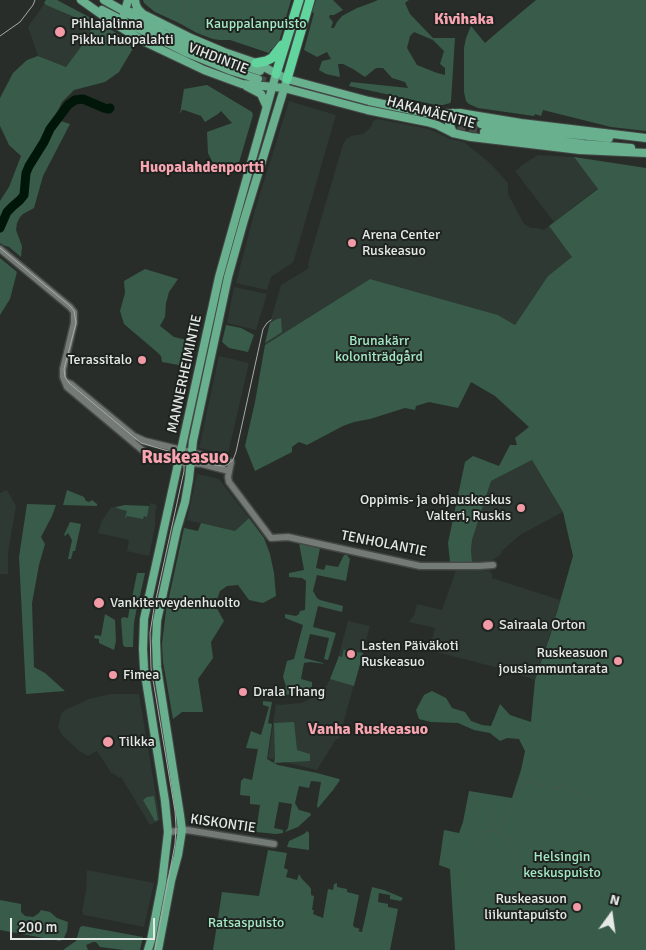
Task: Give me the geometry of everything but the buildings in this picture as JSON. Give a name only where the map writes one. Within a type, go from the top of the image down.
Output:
[{"type":"highway","points":[[276,74],[299,0]]},
{"type":"highway","points":[[285,83],[310,0]]},
{"type":"highway","points":[[258,71],[266,61],[272,58],[287,39]]},
{"type":"main road","name":"VIHDINTIE","points":[[82,0],[185,52],[232,71],[258,71]]},
{"type":"main road","name":"VIHDINTIE","points":[[82,0],[145,42],[196,66],[242,84],[272,86]]},
{"type":"main road","name":"VIHDINTIE","points":[[104,0],[188,45],[258,71],[276,74]]},
{"type":"main road","points":[[126,30],[124,15],[128,0]]},
{"type":"main road","points":[[135,0],[138,9],[145,16]]},
{"type":"main road","name":"VIHDINTIE","points":[[125,11],[145,16],[258,71]]},
{"type":"main road","name":"HAKAMÄENTIE","points":[[276,74],[285,83],[367,110],[426,122],[453,133],[471,137],[482,130],[646,139]]},
{"type":"main road","name":"MANNERHEIMINTIE","points":[[148,950],[162,883],[168,832],[167,814],[144,668],[144,619],[221,270],[276,74]]},
{"type":"main road","name":"HAKAMÄENTIE","points":[[272,86],[285,83],[431,114],[453,113],[471,115],[646,139]]},
{"type":"main road","name":"MANNERHEIMINTIE","points":[[158,950],[182,830],[157,667],[156,641],[159,609],[177,528],[185,502],[191,452],[228,277],[285,83]]},
{"type":"main road","points":[[242,84],[261,94],[266,105]]},
{"type":"main road","points":[[367,110],[369,101]]},
{"type":"main road","points":[[453,113],[449,123],[453,133]]},
{"type":"main road","points":[[471,115],[482,130],[476,132],[471,137]]},
{"type":"main road","name":"HAKAMÄENTIE","points":[[482,130],[584,144],[646,148]]},
{"type":"main road","name":"HAKAMÄENTIE","points":[[482,130],[580,150],[646,153]]},
{"type":"street","points":[[1,250],[74,312],[74,323],[63,369],[64,377],[66,382],[68,387],[144,453],[179,462],[202,464],[229,470],[231,462],[145,441],[134,436],[71,384],[66,382]]},
{"type":"street","name":"TENHOLANTIE","points":[[229,470],[229,482],[271,538],[288,537],[420,566],[493,565]]},
{"type":"street","name":"KISKONTIE","points":[[168,832],[190,830],[274,844]]},
{"type":"shaded area","name":"Pihlajalinna Pikku Huopalahti","points":[[44,4],[93,26],[83,44],[66,67],[38,56],[28,27]]},
{"type":"shaded area","points":[[289,101],[336,115],[294,260],[271,277],[267,290],[236,283],[255,210]]},
{"type":"shaded area","points":[[377,119],[429,129],[450,139],[464,142],[491,164],[508,183],[508,194],[524,224],[531,228],[543,230],[549,226],[573,257],[548,276],[515,325],[498,315],[370,279],[265,345],[281,285],[309,268],[311,253],[343,144],[351,136],[363,134],[370,128],[373,121]]},
{"type":"shaded area","points":[[538,155],[574,157],[598,188],[554,222],[515,171]]},
{"type":"shaded area","points":[[234,287],[267,294],[256,330],[227,323]]},
{"type":"shaded area","points":[[219,356],[249,363],[228,454],[199,448]]},
{"type":"shaded area","name":"Oppimis- ja ohjauskeskus Valteri, Ruskis","points":[[532,460],[563,512],[520,535],[499,556],[492,560],[472,562],[472,540],[491,481]]},
{"type":"shaded area","points":[[197,474],[219,479],[249,518],[235,531],[187,520]]},
{"type":"shaded area","points":[[7,490],[16,506],[8,553],[8,574],[0,574],[0,493]]},
{"type":"shaded area","points":[[150,503],[157,505],[149,556],[127,551],[129,540],[98,533],[101,522],[111,507],[149,508]]},
{"type":"shaded area","name":"Sairaala Orton","points":[[456,570],[490,571],[492,578],[560,600],[535,680],[429,650],[435,628],[409,622],[414,616],[417,604],[442,610]]},
{"type":"shaded area","points":[[348,621],[370,626],[339,739],[336,739],[317,770],[268,758],[276,704],[301,703],[316,696],[327,685],[335,669]]},
{"type":"shaded area","name":"Tilkka","points":[[111,694],[139,694],[160,820],[150,825],[121,777],[119,778],[112,774],[97,751],[88,756],[79,751],[62,735],[58,727],[61,714],[65,710],[89,699]]},
{"type":"shaded area","points":[[87,870],[154,883],[144,927],[84,915],[82,911]]},
{"type":"green space","points":[[46,0],[57,0],[104,25],[135,45],[119,72],[105,82],[74,90],[62,102],[54,119],[70,124],[43,176],[34,208],[23,214],[17,223],[16,230],[22,246],[21,257],[9,247],[0,243],[0,201],[9,187],[21,156],[9,145],[0,126],[0,98],[13,73],[27,60],[38,56],[66,67],[83,44],[93,26],[46,5],[44,3]]},
{"type":"green space","name":"Kauppalanpuisto","points":[[143,0],[291,0],[278,45],[275,50],[271,49],[269,53],[230,40],[213,39],[197,33],[155,12]]},
{"type":"green space","points":[[316,0],[333,0],[343,10],[329,17],[333,22],[331,28],[334,28],[342,16],[378,0],[409,0],[405,3],[410,14],[433,38],[455,38],[450,103],[436,105],[349,86],[351,82],[408,88],[405,82],[392,78],[383,68],[376,68],[365,77],[343,64],[338,64],[340,77],[326,74],[319,70],[322,61],[331,59],[327,52],[317,57],[304,50],[314,13],[312,12]],"holes":[[[414,32],[433,40],[444,51],[440,64],[445,68],[445,75],[417,65],[407,48],[410,36]]]},
{"type":"green space","points":[[536,0],[646,0],[646,131],[611,127],[543,110],[541,116],[535,114],[534,116],[478,108],[466,101],[464,92],[464,48],[471,26],[485,43]]},
{"type":"green space","points":[[207,85],[252,112],[253,115],[238,166],[213,163],[208,153],[207,132],[232,123],[221,111],[205,122],[201,116],[184,110],[180,114],[184,89]]},
{"type":"green space","name":"Helsingin keskuspuisto","points":[[574,157],[646,168],[646,950],[455,950],[450,869],[439,865],[444,830],[459,833],[469,791],[512,798],[525,751],[519,739],[507,738],[500,741],[490,733],[474,730],[458,723],[431,722],[419,719],[416,710],[424,695],[432,691],[446,698],[452,708],[465,712],[471,721],[482,725],[491,726],[500,704],[510,715],[531,722],[535,680],[551,633],[573,556],[563,512],[532,460],[491,481],[472,540],[472,562],[450,562],[448,543],[465,462],[473,456],[499,466],[510,445],[517,445],[515,438],[529,427],[495,396],[471,382],[458,408],[429,402],[416,406],[415,410],[405,408],[354,422],[307,445],[299,442],[292,447],[292,452],[255,471],[245,446],[265,345],[370,279],[498,315],[515,325],[548,276],[572,257],[549,226],[598,189]]},
{"type":"green space","points":[[0,258],[17,272],[10,299],[0,315]]},
{"type":"green space","points":[[145,269],[178,279],[169,292],[165,317],[160,326],[174,337],[191,341],[195,324],[200,326],[190,367],[162,362],[161,356],[157,352],[124,324],[120,311],[125,293],[124,281]]},
{"type":"green space","points":[[281,318],[282,332],[265,343],[270,323]]},
{"type":"green space","points":[[226,325],[241,328],[254,335],[248,352],[229,348],[222,342]]},
{"type":"green space","points":[[67,490],[84,497],[86,501],[92,500],[97,506],[63,505]]},
{"type":"green space","points":[[27,504],[56,505],[41,537],[45,544],[32,603],[34,667],[45,673],[65,691],[26,694],[19,557]]},
{"type":"green space","points":[[125,505],[149,506],[147,517],[144,516],[143,519],[127,516],[125,518],[127,511],[116,507]]},
{"type":"green space","points":[[249,518],[264,538],[270,554],[276,596],[263,603],[249,600],[238,585],[227,586],[220,591],[215,605],[224,621],[211,642],[213,658],[198,679],[203,712],[182,712],[173,719],[163,662],[162,644],[166,611],[184,528],[198,531],[201,523],[235,531]]},
{"type":"green space","points":[[70,522],[81,524],[75,551],[73,551],[71,559],[68,559],[72,540],[68,533],[64,535]]},
{"type":"green space","points":[[299,543],[320,548],[316,568],[324,570],[326,565],[338,567],[344,555],[347,555],[350,559],[346,581],[317,575],[313,591],[320,600],[343,606],[342,612],[318,606],[313,627],[336,633],[328,660],[324,659],[329,638],[310,634],[304,658],[323,664],[304,663],[301,679],[312,682],[312,687],[297,694],[284,695],[286,686],[283,677],[287,661],[294,659],[303,625],[285,618],[285,614],[296,616],[300,611],[305,610],[306,581],[302,578],[289,577],[289,573],[304,570]]},
{"type":"green space","points":[[137,573],[145,573],[138,605],[131,603]]},
{"type":"green space","points":[[130,605],[137,607],[133,647],[125,647],[123,645],[121,619],[123,617],[128,618]]},
{"type":"green space","points":[[105,614],[115,620],[116,641],[114,650],[99,643],[99,639],[94,638],[95,635],[101,636]]},
{"type":"green space","points":[[344,648],[344,650],[363,653],[354,686],[330,679],[339,656],[342,657]]},
{"type":"green space","points":[[263,701],[272,702],[268,723],[272,724],[267,759],[278,765],[340,780],[318,808],[321,782],[311,781],[309,788],[299,786],[295,803],[299,810],[311,815],[298,827],[285,832],[288,828],[292,804],[279,802],[274,828],[283,830],[283,833],[276,834],[256,832],[260,805],[250,804],[250,796],[240,795],[241,781],[244,778],[252,780],[258,749],[246,748],[251,731],[261,735],[269,707],[263,705]]},
{"type":"green space","points":[[294,722],[297,750],[310,754],[310,761],[274,763],[274,723]]},
{"type":"green space","points":[[154,796],[158,820],[155,821],[143,800]]},
{"type":"green space","points":[[307,831],[309,833],[309,850],[287,847],[289,841]]},
{"type":"green space","name":"Ratsaspuisto","points":[[268,850],[287,853],[284,868],[288,870],[286,877],[297,880],[299,874],[309,886],[311,895],[314,896],[313,914],[323,918],[328,889],[333,890],[334,884],[337,883],[337,887],[347,889],[347,892],[359,895],[353,925],[360,929],[358,931],[362,932],[372,887],[403,898],[401,901],[390,899],[390,895],[379,893],[378,902],[398,909],[390,950],[213,950],[222,892],[259,896]]},
{"type":"green space","points":[[0,900],[21,904],[21,912],[25,916],[33,917],[41,910],[50,912],[57,918],[68,922],[64,938],[60,941],[0,930]]},
{"type":"green space","points":[[80,927],[143,937],[140,950],[100,947],[96,942],[93,942],[86,945],[88,950],[63,950],[76,941]]},
{"type":"waterway","points":[[179,23],[186,16],[184,0]]},
{"type":"waterway","points":[[262,0],[270,2]]},
{"type":"waterway","points":[[314,16],[325,19]]},
{"type":"waterway","points":[[319,18],[322,29]]},
{"type":"waterway","points":[[0,228],[7,212],[24,195],[26,173],[29,166],[50,129],[68,105],[75,100],[83,99],[104,108],[110,108]]},
{"type":"waterway","points":[[498,829],[511,806],[517,790],[529,782],[547,786]]},
{"type":"waterway","points":[[553,788],[568,786],[579,795],[591,800]]},
{"type":"waterway","points":[[551,787],[558,789]]},
{"type":"waterway","points":[[490,801],[492,822],[495,828]]},
{"type":"waterway","points":[[473,849],[483,840],[485,830],[496,832],[507,838]]},
{"type":"waterway","points":[[510,839],[515,857],[523,870]]},
{"type":"tunnel","points":[[258,79],[280,85]]},
{"type":"tunnel","points":[[446,117],[481,124]]},
{"type":"tunnel","points":[[434,122],[484,132]]},
{"type":"tram line","points":[[0,36],[20,22],[35,0]]},
{"type":"tram line","points":[[0,248],[74,311],[76,323],[64,369],[65,377],[69,383],[141,443],[175,453],[181,457],[184,463],[184,471],[150,633],[151,668],[176,827],[175,844],[155,950]]},
{"type":"tram line","points":[[179,456],[198,462],[222,466],[233,460],[263,329],[271,320]]},
{"type":"place","name":"Pihlajalinna Pikku Huopalahti","points":[[60,32]]},
{"type":"place","name":"Arena Center Ruskeasuo","points":[[352,243]]},
{"type":"place","name":"Terassitalo","points":[[142,360]]},
{"type":"place","name":"Oppimis- ja ohjauskeskus Valteri, Ruskis","points":[[521,508]]},
{"type":"place","name":"Vankiterveydenhuolto","points":[[99,603]]},
{"type":"place","name":"Sairaala Orton","points":[[488,625]]},
{"type":"place","name":"Lasten Päiväkoti Ruskeasuo","points":[[351,654]]},
{"type":"place","name":"Ruskeasuon jousiammuntarata","points":[[618,661]]},
{"type":"place","name":"Fimea","points":[[113,675]]},
{"type":"place","name":"Drala Thang","points":[[243,692]]},
{"type":"place","name":"Tilkka","points":[[108,742]]},
{"type":"place","name":"Ruskeasuon liikuntapuisto","points":[[577,907]]},
{"type":"district","name":"Kivihaka","points":[[464,20]]},
{"type":"district","name":"Huopalahdenportti","points":[[202,168]]},
{"type":"district","name":"Ruskeasuo","points":[[185,458]]},
{"type":"district","name":"Vanha Ruskeasuo","points":[[368,730]]},
{"type":"park label","name":"Brunakärr koloniträdgård","points":[[379,350]]}]
